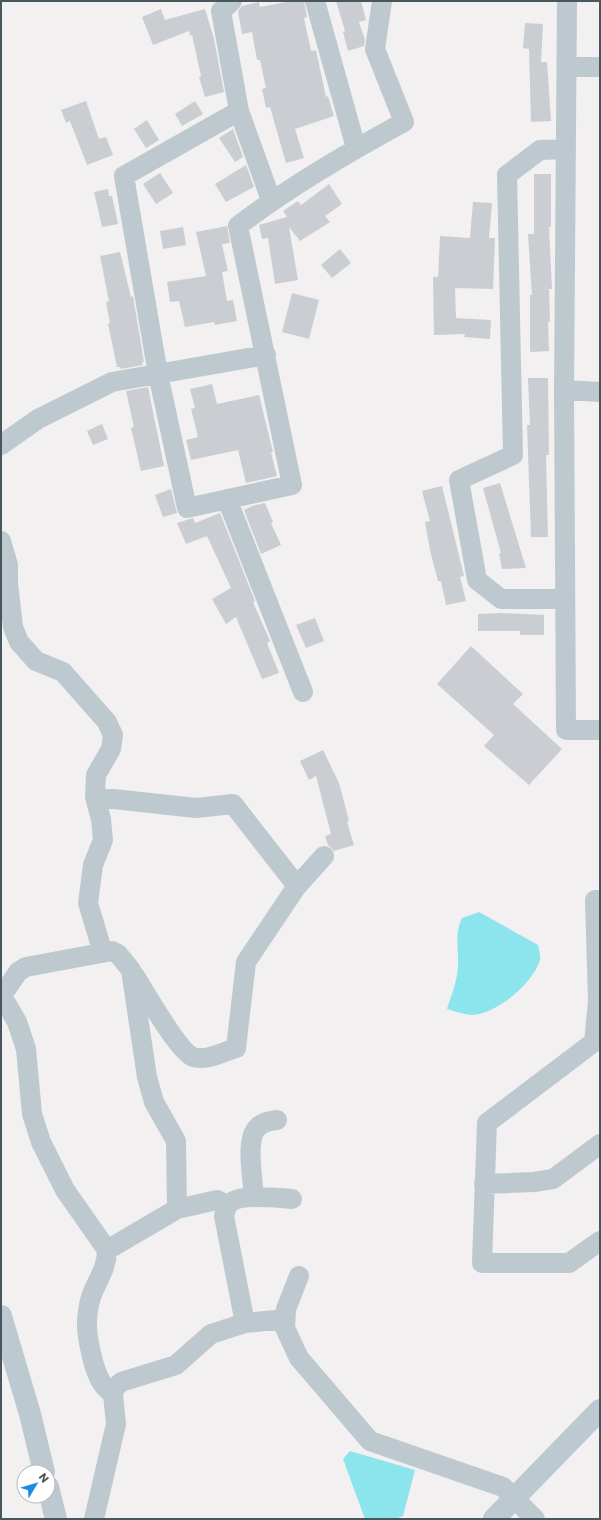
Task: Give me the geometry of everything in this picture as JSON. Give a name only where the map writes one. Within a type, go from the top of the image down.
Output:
[{"type":"main road","points":[[1,1316],[30,1414],[42,1464]]},
{"type":"main road","points":[[494,1519],[600,1410]]},
{"type":"main road","points":[[52,1504],[56,1519]]},
{"type":"street","points":[[232,1],[221,11],[239,111],[271,200]]},
{"type":"street","points":[[315,1],[356,148]]},
{"type":"street","points":[[239,111],[124,176],[158,374],[187,508],[292,485],[238,226],[271,200],[356,148],[404,122],[375,48],[382,1]]},
{"type":"street","points":[[567,1],[564,390],[566,730],[600,730]]},
{"type":"street","points":[[567,67],[600,67]]},
{"type":"street","points":[[565,599],[501,599],[477,580],[459,480],[513,455],[507,175],[540,150],[566,148]]},
{"type":"street","points":[[1,445],[38,419],[112,382],[266,355]]},
{"type":"street","points":[[564,390],[600,392]]},
{"type":"street","points":[[227,499],[303,692]]},
{"type":"street","points":[[1,541],[8,565],[8,583],[13,628],[19,642],[36,660],[63,672],[107,722],[113,735],[111,748],[96,775],[95,796],[102,819],[104,840],[93,865],[88,903],[103,953]]},
{"type":"street","points":[[95,796],[196,808],[233,804],[297,886]]},
{"type":"street","points":[[113,1394],[104,1388],[94,1366],[86,1321],[92,1296],[107,1262],[107,1250],[65,1190],[41,1142],[32,1114],[26,1049],[17,1022],[2,996],[18,972],[26,967],[112,951],[118,954],[131,970],[178,1043],[193,1057],[207,1058],[236,1048],[246,962],[297,886],[324,856]]},
{"type":"street","points":[[600,900],[595,900],[599,1001],[594,1042],[487,1123],[482,1263],[569,1263],[600,1241]]},
{"type":"street","points":[[131,970],[147,1077],[154,1102],[176,1141],[177,1209]]},
{"type":"street","points":[[254,1197],[250,1140],[257,1127],[267,1122],[277,1120]]},
{"type":"street","points":[[484,1184],[534,1182],[553,1179],[600,1144]]},
{"type":"street","points":[[245,1322],[224,1216],[227,1205],[234,1200],[254,1197],[292,1199]]},
{"type":"street","points":[[107,1250],[177,1209],[217,1200],[227,1205]]},
{"type":"street","points":[[299,1276],[286,1309],[286,1328],[299,1358],[370,1441],[504,1487],[535,1519]]},
{"type":"street","points":[[94,1519],[116,1424],[113,1394],[115,1388],[121,1382],[176,1365],[211,1334],[245,1322],[285,1319]]},
{"type":"water","points":[[479,912],[538,945],[540,960],[530,979],[502,1004],[481,1014],[471,1015],[447,1009],[454,989],[457,973],[458,930],[462,918]]},
{"type":"water","points":[[350,1451],[415,1470],[403,1516],[395,1519],[365,1519],[343,1459]]},
{"type":"building","points":[[291,1],[304,1],[307,17],[304,18],[311,51],[316,50],[326,97],[328,96],[334,116],[295,129],[304,158],[286,163],[270,107],[266,108],[262,89],[266,88],[260,60],[257,60],[252,32],[242,34],[238,11],[242,6],[259,2],[260,7]]},
{"type":"building","points":[[336,1],[361,1],[366,20],[359,22],[365,40],[364,46],[348,51],[343,32],[345,31]]},
{"type":"building","points":[[161,9],[165,20],[205,9],[214,39],[224,92],[205,97],[199,77],[201,76],[192,35],[190,36],[189,31],[153,45],[142,17]]},
{"type":"building","points":[[525,23],[543,24],[541,62],[547,62],[551,121],[531,122],[529,49],[523,48]]},
{"type":"building","points":[[86,101],[99,139],[106,137],[113,155],[87,165],[70,121],[66,123],[61,110]]},
{"type":"building","points":[[195,101],[203,114],[182,126],[175,114]]},
{"type":"building","points":[[147,120],[159,140],[146,148],[134,129]]},
{"type":"building","points":[[233,129],[243,157],[235,162],[219,138]]},
{"type":"building","points":[[246,165],[254,187],[226,202],[215,184]]},
{"type":"building","points":[[160,173],[173,193],[156,204],[143,184]]},
{"type":"building","points":[[534,174],[551,174],[551,227],[549,227],[552,289],[549,289],[549,351],[530,352],[530,295],[532,295],[528,234],[534,234]]},
{"type":"building","points":[[329,184],[342,204],[325,216],[330,222],[300,241],[289,227],[298,280],[275,284],[268,238],[262,239],[259,225],[287,217],[283,211],[298,201],[301,205]]},
{"type":"building","points":[[108,189],[109,196],[112,196],[118,224],[102,227],[94,192]]},
{"type":"building","points":[[473,202],[492,203],[489,238],[495,238],[493,289],[455,288],[456,318],[491,320],[490,339],[464,337],[465,334],[434,335],[433,277],[438,277],[440,236],[470,238]]},
{"type":"building","points":[[227,226],[230,243],[222,244],[228,271],[222,272],[227,301],[233,300],[237,321],[215,325],[214,322],[185,327],[179,301],[170,302],[167,282],[206,276],[196,232]]},
{"type":"building","points":[[183,227],[186,245],[163,249],[160,231]]},
{"type":"building","points":[[340,249],[351,263],[332,278],[321,265]]},
{"type":"building","points":[[120,252],[131,297],[133,296],[144,362],[142,362],[143,365],[121,369],[120,367],[117,367],[108,324],[110,323],[106,302],[109,301],[100,256]]},
{"type":"building","points":[[292,293],[319,300],[309,339],[282,332]]},
{"type":"building","points":[[528,378],[548,378],[549,455],[546,455],[548,537],[531,537],[527,425],[530,425]]},
{"type":"building","points":[[212,384],[217,404],[259,395],[273,452],[271,452],[277,476],[246,483],[238,450],[191,460],[186,440],[198,437],[191,409],[195,408],[190,389]]},
{"type":"building","points":[[148,387],[164,466],[141,471],[131,428],[134,427],[126,391]]},
{"type":"building","points":[[102,424],[108,439],[93,445],[87,431]]},
{"type":"building","points":[[500,483],[526,568],[502,569],[499,554],[501,553],[483,488]]},
{"type":"building","points":[[442,486],[464,576],[460,577],[466,601],[446,605],[441,581],[438,581],[430,550],[425,522],[430,521],[422,491]]},
{"type":"building","points":[[171,489],[177,513],[163,517],[155,495]]},
{"type":"building","points":[[265,503],[273,522],[271,523],[281,545],[261,554],[244,510],[252,506]]},
{"type":"building","points":[[220,513],[255,601],[253,602],[270,641],[267,643],[279,673],[262,679],[236,617],[226,624],[212,599],[231,588],[207,536],[186,544],[177,523],[193,518],[195,523]]},
{"type":"building","points":[[501,613],[544,615],[544,635],[520,635],[520,631],[478,631],[478,614]]},
{"type":"building","points":[[315,618],[324,641],[306,648],[296,625]]},
{"type":"building","points":[[471,646],[523,694],[513,704],[562,749],[529,785],[484,746],[494,735],[437,684]]},
{"type":"building","points":[[323,750],[339,783],[349,821],[347,822],[354,845],[334,851],[328,845],[325,836],[331,834],[316,776],[309,780],[300,761]]}]
